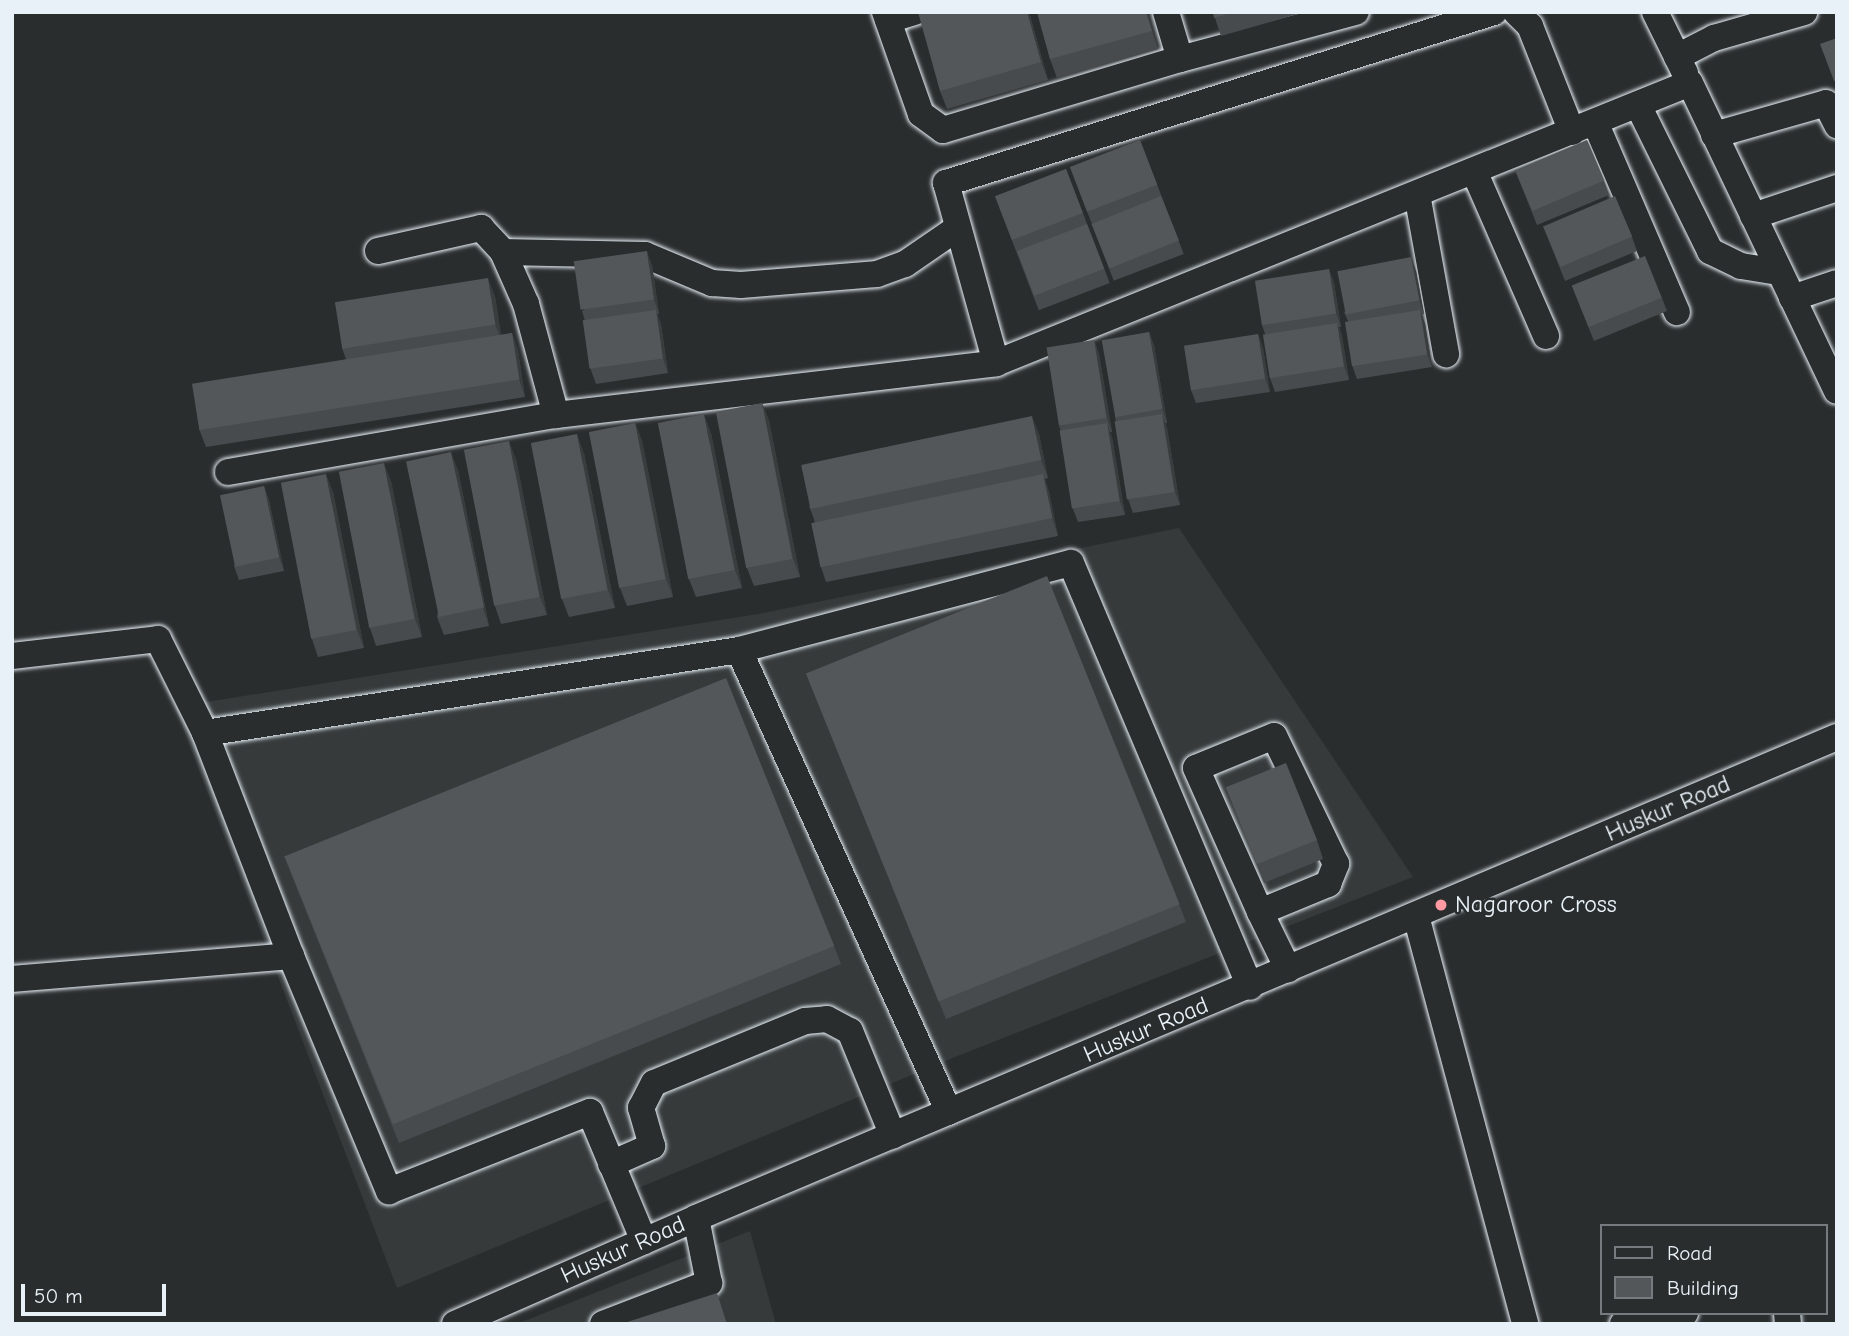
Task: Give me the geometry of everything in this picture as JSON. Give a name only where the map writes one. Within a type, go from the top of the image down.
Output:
[{"type":"street","points":[[915,12],[887,16],[921,114],[943,130],[1180,59],[1356,12]]},
{"type":"street","points":[[1166,12],[1180,59]]},
{"type":"street","points":[[996,363],[956,229],[946,183],[1494,12]]},
{"type":"street","points":[[1516,12],[1530,26],[1677,312]]},
{"type":"street","points":[[1654,12],[1837,391]]},
{"type":"street","points":[[1677,57],[1714,38],[1804,12]]},
{"type":"street","points":[[228,472],[556,415],[996,363],[1690,83]]},
{"type":"street","points":[[1714,135],[1826,103],[1837,125]]},
{"type":"street","points":[[1638,105],[1710,251],[1741,266],[1780,272]]},
{"type":"street","points":[[1475,171],[1546,336]]},
{"type":"street","points":[[1753,216],[1837,188]]},
{"type":"street","points":[[1417,194],[1446,354]]},
{"type":"street","points":[[378,251],[481,228],[503,252],[526,304],[556,415]]},
{"type":"street","points":[[503,252],[645,255],[712,283],[741,285],[877,274],[905,264],[956,229]]},
{"type":"street","points":[[1792,298],[1837,283]]},
{"type":"street","points":[[205,733],[739,650],[1072,563],[1250,987]]},
{"type":"street","points":[[12,656],[158,639],[205,733],[291,956],[389,1191],[590,1112],[644,1241]]},
{"type":"street","points":[[739,650],[949,1112]]},
{"type":"street","points":[[1260,912],[1328,884],[1336,864],[1274,736],[1196,768],[1260,912],[1288,969]]},
{"type":"street","name":"Huskur Road","points":[[463,1322],[696,1218],[1250,987],[1837,737]]},
{"type":"street","points":[[1416,916],[1525,1324]]},
{"type":"street","points":[[12,979],[291,956]]},
{"type":"street","points":[[611,1164],[652,1146],[641,1108],[653,1083],[806,1021],[827,1018],[850,1031],[893,1136]]},
{"type":"street","points":[[603,1324],[709,1283],[696,1218]]},
{"type":"street","points":[[1623,1324],[1674,1315]]},
{"type":"shaded area","points":[[1179,528],[1413,877],[955,1057],[397,1288],[175,707],[758,614]]},
{"type":"shaded area","points":[[750,1231],[776,1324],[517,1324]]},
{"type":"building","points":[[918,12],[1027,12],[1041,62],[940,91]]},
{"type":"building","points":[[1037,12],[1146,12],[1152,31],[1050,59]]},
{"type":"building","points":[[1213,12],[1234,12],[1214,18]]},
{"type":"building","points":[[1837,38],[1837,80],[1834,81],[1820,44]]},
{"type":"building","points":[[1140,140],[1157,185],[1087,212],[1070,167]]},
{"type":"building","points":[[1587,140],[1604,181],[1532,211],[1515,170]]},
{"type":"building","points":[[1066,169],[1083,213],[1012,240],[995,196]]},
{"type":"building","points":[[1161,196],[1179,241],[1109,269],[1091,224]]},
{"type":"building","points":[[1615,196],[1632,237],[1560,267],[1543,226]]},
{"type":"building","points":[[1087,224],[1104,269],[1034,296],[1017,251]]},
{"type":"building","points":[[647,251],[654,300],[581,310],[574,261]]},
{"type":"building","points":[[1645,256],[1662,298],[1589,327],[1572,286]]},
{"type":"building","points":[[1411,257],[1419,300],[1346,315],[1337,271]]},
{"type":"building","points":[[1329,269],[1336,313],[1262,325],[1255,281]]},
{"type":"building","points":[[488,278],[495,324],[342,349],[335,302]]},
{"type":"building","points":[[656,310],[663,359],[590,369],[583,320]]},
{"type":"building","points":[[1420,310],[1427,354],[1352,366],[1345,322]]},
{"type":"building","points":[[1337,323],[1344,366],[1270,378],[1263,335]]},
{"type":"building","points":[[1149,332],[1163,409],[1115,417],[1102,340]]},
{"type":"building","points":[[512,333],[519,379],[199,430],[192,384]]},
{"type":"building","points":[[1258,334],[1265,378],[1191,390],[1184,346]]},
{"type":"building","points":[[1094,340],[1106,418],[1059,426],[1047,348]]},
{"type":"building","points":[[762,403],[792,559],[746,568],[716,412]]},
{"type":"building","points":[[704,414],[734,570],[688,579],[658,423]]},
{"type":"building","points":[[1162,414],[1174,492],[1127,500],[1115,422]]},
{"type":"building","points":[[1032,416],[1041,460],[811,509],[801,465]]},
{"type":"building","points":[[635,423],[665,579],[619,588],[589,432]]},
{"type":"building","points":[[1107,423],[1119,501],[1072,509],[1060,431]]},
{"type":"building","points":[[577,434],[607,590],[561,599],[531,443]]},
{"type":"building","points":[[509,441],[539,597],[494,606],[464,450]]},
{"type":"building","points":[[451,452],[484,608],[439,617],[406,462]]},
{"type":"building","points":[[384,463],[414,619],[369,628],[339,472]]},
{"type":"building","points":[[326,474],[356,630],[311,639],[281,483]]},
{"type":"building","points":[[1043,474],[1052,518],[821,567],[811,523]]},
{"type":"building","points":[[264,486],[279,557],[235,567],[220,495]]},
{"type":"building","points":[[1047,576],[1180,904],[939,1002],[806,673]]},
{"type":"building","points":[[726,678],[834,946],[393,1124],[285,856]]},
{"type":"building","points":[[1286,763],[1317,840],[1257,864],[1226,787]]},
{"type":"building","points":[[717,1293],[727,1324],[621,1324]]},
{"type":"place","name":"Nagaroor Cross","points":[[1441,905]]}]
